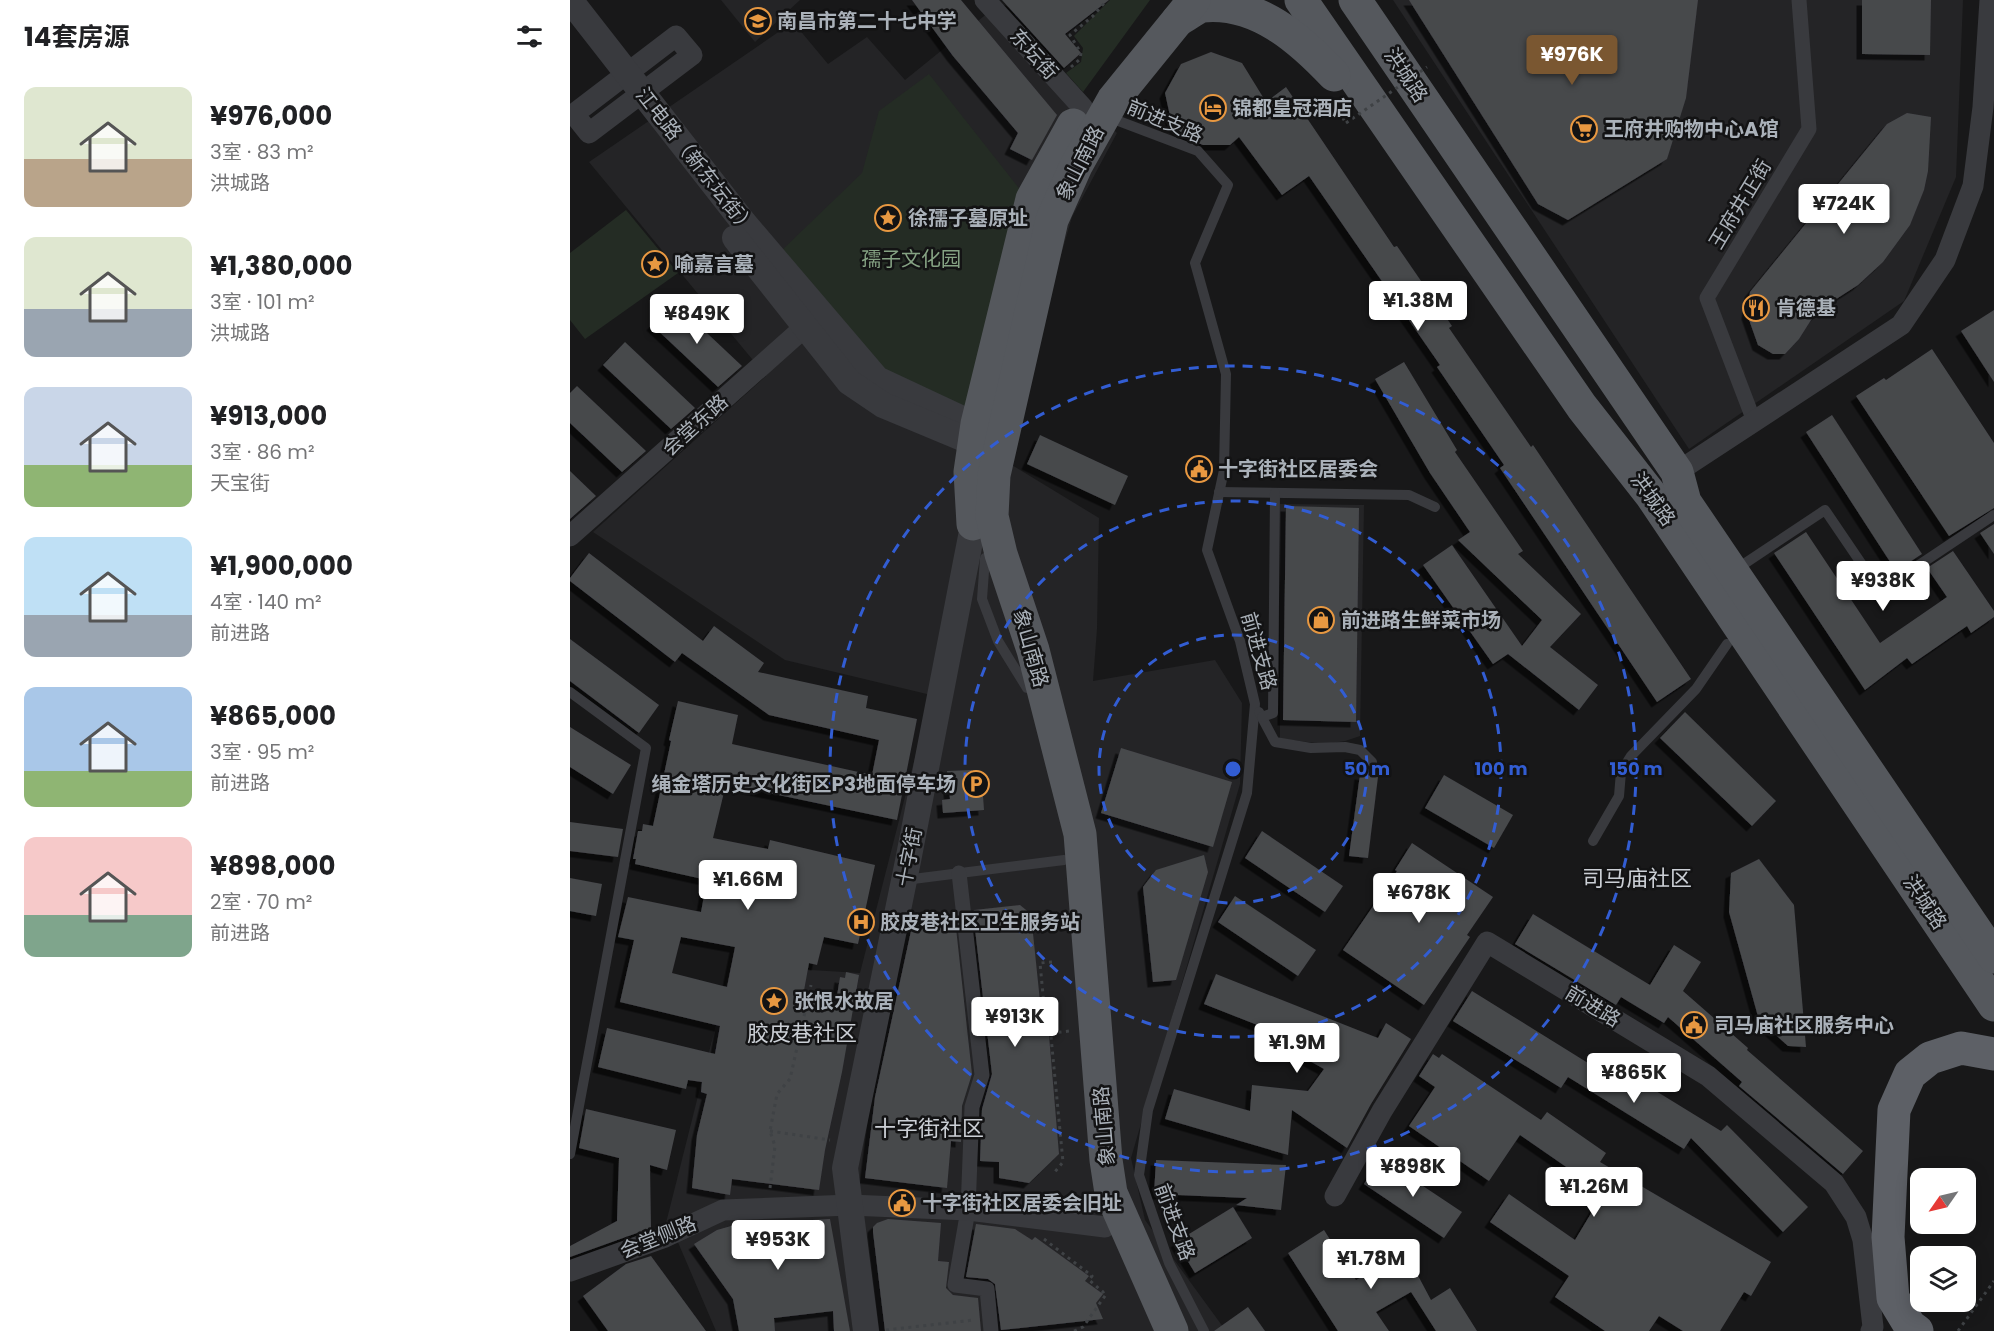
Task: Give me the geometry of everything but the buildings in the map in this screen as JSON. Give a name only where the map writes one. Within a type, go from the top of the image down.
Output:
[{"type":"highway","points":[[1917,1331],[1910,1326],[1893,1298],[1888,1237],[1894,1110],[1910,1074],[1930,1058],[1961,1048],[1994,1054]]},
{"type":"main road","name":"洪城路","points":[[1301,0],[1582,406],[1651,495],[1994,1005]]},
{"type":"main road","name":"洪城路","points":[[1355,0],[1677,472],[1685,502],[1994,957]]},
{"type":"main road","points":[[1180,7],[1202,6],[1217,2],[1254,5],[1279,21],[1306,45],[1404,149]]},
{"type":"main road","name":"象山南路","points":[[1153,1331],[1105,1227],[1094,1181],[1065,1032],[1064,860],[1061,838],[1019,655],[973,526],[970,472],[988,438],[1052,220],[1076,166],[1093,112],[1113,100],[1180,7]]},
{"type":"main road","name":"象山南路","points":[[988,438],[994,475],[992,516],[1001,554],[1033,650],[1080,834],[1105,1148],[1111,1192],[1173,1331]]},
{"type":"street","name":"江电路（新东坛街）","points":[[570,0],[628,88]]},
{"type":"street","name":"东坛街","points":[[985,0],[1058,80],[1093,112]]},
{"type":"street","name":"王府井正街","points":[[1754,422],[1707,298],[1809,129],[1799,0]]},
{"type":"street","points":[[1677,472],[1901,325],[1945,260],[1973,186],[1989,108],[1990,0]]},
{"type":"street","name":"江电路（新东坛街）","points":[[570,28],[628,88],[744,223],[813,320],[877,379],[988,438]]},
{"type":"street","name":"会堂东路","points":[[570,536],[813,320]]},
{"type":"street","name":"十字街","points":[[866,1331],[845,1168],[973,526]]},
{"type":"street","points":[[959,873],[982,1075],[972,1107],[968,1210],[955,1285],[987,1289],[990,1324]]},
{"type":"street","name":"前进路","points":[[1335,1196],[1382,1111],[1487,942],[1708,1076],[1834,1183],[1856,1217],[1863,1240],[1873,1327],[1871,1331]]},
{"type":"street","name":"会堂侧路","points":[[570,1271],[665,1237],[723,1210],[850,1205],[968,1210],[1105,1227]]},
{"type":"lane","name":"前进支路","points":[[1093,112],[1198,151],[1228,185],[1195,263],[1226,374],[1224,470],[1207,550],[1240,642],[1255,704],[1247,793],[1148,1110],[1139,1175],[1169,1263],[1204,1331]]},
{"type":"lane","points":[[1219,492],[1409,495],[1435,507]]},
{"type":"lane","points":[[1262,717],[1273,713],[1275,493]]},
{"type":"lane","points":[[1732,571],[1825,510],[1880,591],[1994,515]]},
{"type":"lane","points":[[1593,841],[1619,796],[1621,772],[1631,756],[1696,688],[1726,644]]},
{"type":"lane","points":[[570,692],[646,748],[570,1154]]},
{"type":"lane","points":[[1255,704],[1275,742],[1311,748],[1360,750],[1372,762]]},
{"type":"lane","points":[[904,880],[1064,860]]},
{"type":"path","points":[[1058,80],[1082,56],[1081,50],[1070,34],[1093,16],[1107,0]]},
{"type":"path","points":[[1329,99],[1346,123],[1427,67]]},
{"type":"path","points":[[1052,962],[1040,963],[1044,1005],[1048,1005],[1065,1032],[1063,1162],[1054,1173]]},
{"type":"path","points":[[768,1208],[775,1146],[770,1131],[777,1094],[790,1079],[811,985]]},
{"type":"path","points":[[770,1131],[851,1143]]},
{"type":"path","points":[[1036,1233],[1092,1276],[1089,1280],[1106,1295],[1083,1327],[1074,1331]]},
{"type":"path","points":[[1958,1331],[1994,1281]]},
{"type":"path","points":[[877,1331],[990,1324]]},
{"type":"shaded area","name":"南昌市第二十七中学","points":[[721,0],[800,0],[755,42]]},
{"type":"shaded area","points":[[1393,0],[1963,0],[1956,177],[1904,301],[1689,449]]},
{"type":"shaded area","points":[[989,12],[1117,133],[1072,217],[1002,459],[1099,518],[1097,629],[1093,681],[1215,660],[1242,703],[1240,784],[1131,1158],[1145,1220],[1226,1331],[716,1331],[677,1240],[666,1223],[731,965],[860,973],[931,695],[785,660],[593,532],[766,376],[589,162],[793,22],[828,64],[867,37],[905,80]]},
{"type":"shaded area","name":"前进路生鲜菜市场","points":[[1280,504],[1364,505],[1360,736],[1345,741],[1326,744],[1280,739]]},
{"type":"green space","points":[[1110,0],[1150,0],[1083,92],[1066,73],[1081,62],[1083,48],[1074,36]]},
{"type":"green space","name":"孺子文化园","points":[[929,74],[1025,196],[972,415],[881,373],[778,254],[862,173],[879,111]]},
{"type":"green space","points":[[626,210],[678,273],[585,339],[570,320],[570,253]]},
{"type":"place","name":"南昌市第二十七中学","points":[[758,21]]},
{"type":"place","name":"锦都皇冠酒店","points":[[1213,108]]},
{"type":"place","name":"王府井购物中心A馆","points":[[1584,129]]},
{"type":"place","name":"徐孺子墓原址","points":[[888,218]]},
{"type":"place","name":"喻嘉言墓","points":[[655,264]]},
{"type":"place","name":"肯德基","points":[[1756,308]]},
{"type":"place","name":"十字街社区居委会","points":[[1199,469]]},
{"type":"place","name":"前进路生鲜菜市场","points":[[1321,620]]},
{"type":"place","name":"绳金塔历史文化街区P3地面停车场","points":[[976,784]]},
{"type":"place","name":"胶皮巷社区卫生服务站","points":[[861,922]]},
{"type":"place","name":"张恨水故居","points":[[774,1001]]},
{"type":"place","name":"司马庙社区服务中心","points":[[1694,1025]]},
{"type":"place","name":"十字街社区居委会旧址","points":[[902,1203]]},
{"type":"district","name":"司马庙社区","points":[[1637,878]]},
{"type":"district","name":"胶皮巷社区","points":[[802,1033]]},
{"type":"district","name":"十字街社区","points":[[929,1128]]}]
